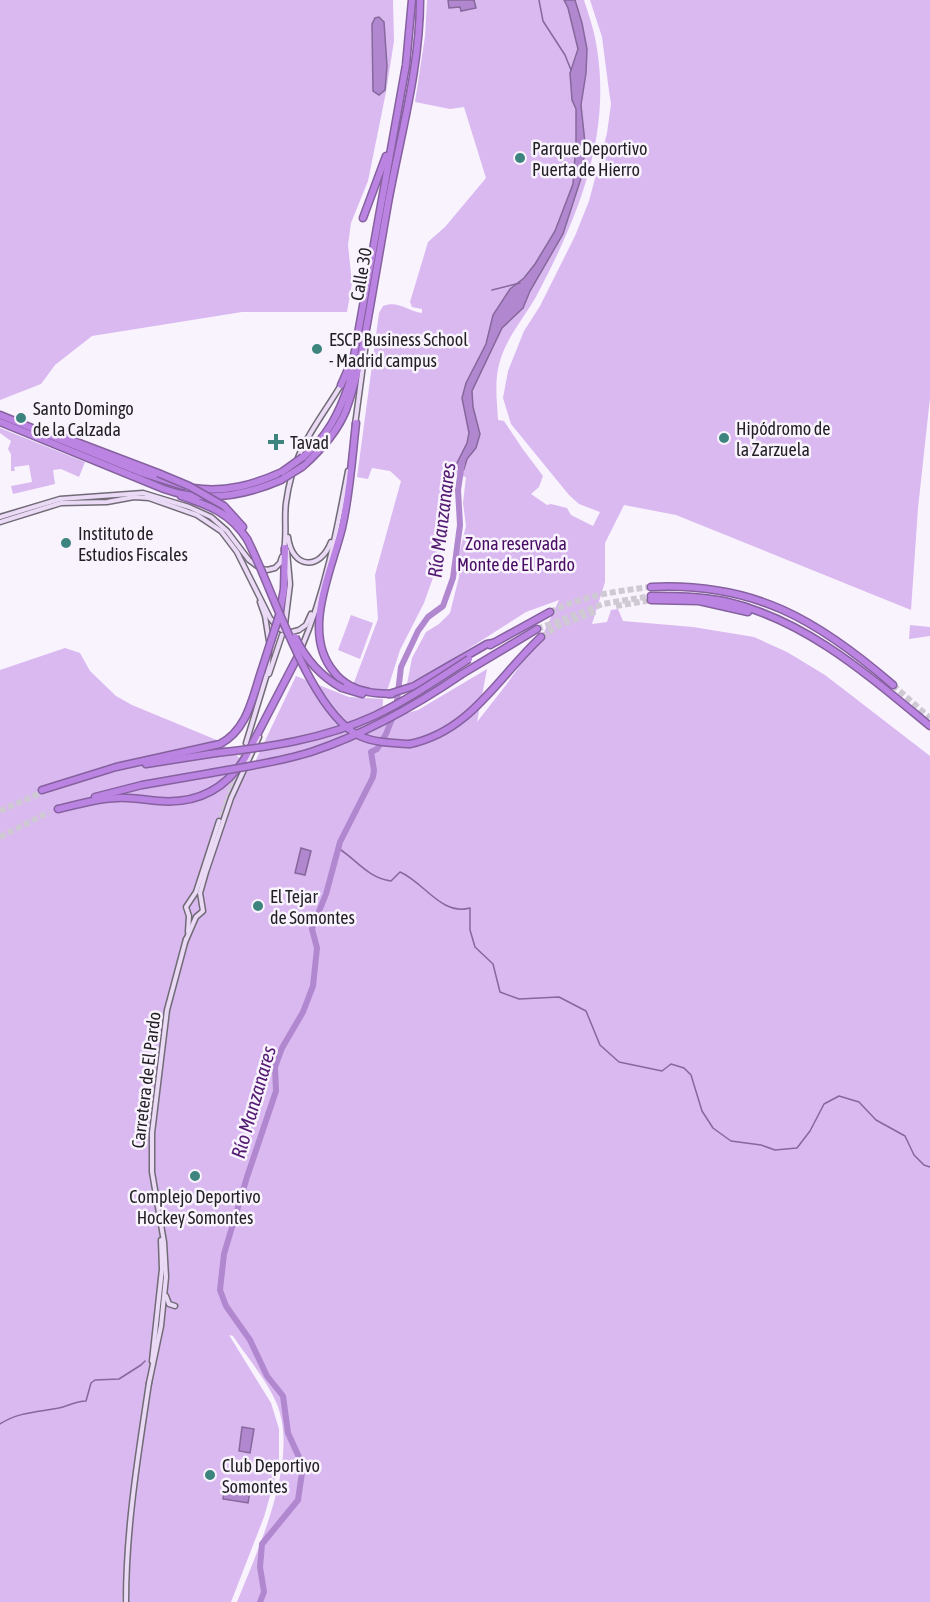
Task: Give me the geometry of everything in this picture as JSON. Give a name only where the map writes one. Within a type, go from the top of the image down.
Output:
[{"type":"highway","name":"Calle 30","points":[[0,415],[164,481],[211,490],[234,489],[260,482],[282,472],[303,458],[321,441],[335,420],[348,384],[398,112],[411,29],[412,0]]},
{"type":"highway","name":"Calle 30","points":[[0,422],[169,490],[196,495],[225,496],[262,489],[302,467],[325,445],[340,423],[354,386],[414,60],[420,0]]},
{"type":"highway","points":[[363,218],[386,156],[392,124],[398,112]]},
{"type":"highway","points":[[401,136],[402,150]]},
{"type":"highway","points":[[366,329],[367,342]]},
{"type":"highway","points":[[341,385],[352,358]]},
{"type":"highway","points":[[9,418],[158,473],[189,486],[224,506],[234,515],[249,538],[298,643],[320,675],[342,688],[356,693],[378,696],[392,694],[414,686],[550,612]]},
{"type":"highway","points":[[356,423],[346,505],[320,612],[319,643],[326,661],[337,676],[346,683],[369,692],[392,694]]},
{"type":"highway","points":[[169,490],[218,510],[249,538],[307,674],[326,704],[359,735],[387,743],[410,744],[434,737],[473,711],[541,637]]},
{"type":"highway","points":[[285,545],[284,589],[279,616],[250,708],[241,727],[226,741],[214,747],[116,767],[42,791],[137,766],[273,746],[339,729],[401,702],[468,657]]},
{"type":"highway","points":[[651,587],[699,587],[726,591],[779,607],[805,619],[830,635],[893,685]]},
{"type":"highway","points":[[651,598],[678,596],[724,601],[775,617],[816,639],[872,679],[930,726]]},
{"type":"highway","points":[[49,812],[142,784],[280,760],[340,741],[408,709],[537,629]]},
{"type":"highway","points":[[58,809],[107,798],[186,801],[202,797],[215,790],[237,771],[297,658]]},
{"type":"street","points":[[219,821],[192,900],[186,907],[189,916],[196,917],[203,911],[200,902],[202,884],[231,798],[297,658],[313,615],[336,528],[356,423],[367,342]]},
{"type":"street","points":[[336,528],[323,557],[307,562],[294,556],[290,550],[285,506],[297,459],[306,437],[341,385]]},
{"type":"street","points":[[0,517],[60,499],[143,493],[189,507],[211,517],[227,531],[256,567],[272,569],[280,563],[285,545]]},
{"type":"street","points":[[0,522],[61,503],[106,502],[134,497],[149,498],[197,514],[217,527],[235,547],[275,626],[284,632],[303,628],[308,621],[327,569]]},
{"type":"street","points":[[285,627],[290,584],[285,545],[286,524]]},
{"type":"street","points":[[250,579],[265,616],[269,638],[270,658],[262,693]]},
{"type":"street","points":[[246,743],[282,635]]},
{"type":"street","points":[[192,900],[200,902]]},
{"type":"street","name":"Carretera de El Pardo","points":[[126,1602],[135,1472],[163,1309],[167,1261],[151,1158],[152,1133],[167,1010],[186,940],[189,916]]},
{"type":"street","name":"Carretera de El Pardo","points":[[186,940],[196,917]]},
{"type":"street","name":"Carretera de El Pardo","points":[[149,1383],[162,1269],[160,1224]]},
{"type":"street","points":[[162,1269],[160,1305],[163,1309]]},
{"type":"street","points":[[166,1277],[166,1298],[169,1304],[174,1306]]},
{"type":"green space","points":[[0,0],[393,0],[394,41],[386,92],[368,181],[351,223],[348,245],[352,283],[347,312],[242,312],[92,336],[55,365],[41,384],[0,400]]},
{"type":"green space","name":"Zona reservada Monte de El Pardo","points":[[427,0],[584,0],[590,18],[596,43],[600,82],[599,114],[588,176],[553,264],[503,352],[498,368],[496,390],[498,420],[504,421],[543,476],[539,487],[531,494],[547,505],[567,508],[571,515],[593,526],[600,512],[579,504],[569,495],[511,424],[503,398],[508,371],[524,331],[540,306],[575,236],[589,201],[607,133],[611,104],[602,37],[590,0],[930,0],[930,398],[918,508],[911,610],[676,515],[624,505],[605,543],[605,582],[592,624],[607,622],[611,610],[618,609],[623,621],[693,627],[754,637],[787,652],[825,675],[930,756],[930,1602],[237,1602],[274,1503],[283,1449],[282,1424],[276,1402],[256,1368],[233,1336],[229,1335],[271,1403],[279,1429],[279,1464],[264,1517],[231,1602],[126,1602],[123,1594],[122,1602],[0,1602],[0,670],[65,648],[80,653],[90,671],[116,696],[132,705],[219,741],[252,768],[296,676],[349,697],[383,699],[382,720],[418,710],[487,669],[477,722],[539,643],[559,600],[526,612],[440,667],[407,684],[412,658],[426,632],[450,613],[459,577],[459,554],[466,526],[463,503],[466,477],[452,474],[440,558],[424,603],[400,650],[388,688],[386,691],[375,691],[353,685],[378,619],[375,575],[401,481],[390,471],[372,468],[368,479],[357,477],[379,313],[383,306],[393,304],[422,313],[422,309],[412,307],[410,302],[428,242],[445,227],[486,178],[464,107],[450,109],[415,102],[425,36]]},
{"type":"green space","points":[[0,428],[85,462],[79,477],[61,469],[53,470],[55,484],[13,494],[11,486],[32,482],[29,465],[14,467],[15,471],[11,471],[11,454],[8,449],[11,441],[0,433]]},
{"type":"green space","points":[[351,615],[373,623],[360,659],[338,650]]},
{"type":"green space","points":[[910,625],[930,627],[930,636],[909,639]]},
{"type":"shaded area","points":[[448,0],[474,0],[476,8],[461,11],[460,7],[449,8]]},
{"type":"shaded area","points":[[564,0],[575,0],[587,49],[581,105],[585,143],[583,172],[563,234],[530,291],[523,308],[502,328],[472,391],[473,407],[480,434],[476,448],[467,459],[464,469],[455,467],[467,443],[469,433],[462,398],[466,383],[486,344],[493,315],[510,289],[524,278],[535,264],[555,231],[573,184],[576,109],[572,100],[570,73],[578,49]]},
{"type":"shaded area","points":[[379,17],[384,22],[387,66],[385,90],[379,95],[373,91],[372,24],[375,18]]},
{"type":"shaded area","points":[[301,848],[311,851],[305,875],[295,873]]},
{"type":"shaded area","points":[[242,1427],[254,1429],[250,1453],[239,1451]]},
{"type":"shaded area","points":[[225,1487],[250,1491],[248,1503],[223,1499]]},
{"type":"waterway","points":[[539,0],[543,21],[565,55],[571,70]]},
{"type":"waterway","points":[[492,290],[520,283]]},
{"type":"waterway","name":"Río Manzanares","points":[[260,1602],[264,1592],[260,1567],[262,1544],[298,1500],[303,1466],[288,1433],[283,1396],[267,1376],[250,1340],[226,1306],[220,1290],[224,1254],[276,1091],[275,1067],[282,1048],[303,1012],[313,986],[317,948],[312,929],[326,894],[340,842],[373,777],[371,752],[377,749],[386,734],[396,709],[401,667],[418,631],[428,617],[443,606],[453,578],[460,525],[458,490],[462,463]]},
{"type":"waterway","points":[[338,848],[376,876],[391,881],[400,872],[441,903],[460,909],[470,908],[470,930],[475,947],[493,964],[500,992],[519,999],[559,997],[586,1011],[600,1045],[619,1062],[662,1071],[671,1064],[684,1068],[691,1075],[702,1111],[713,1128],[731,1141],[761,1145],[775,1150],[797,1148],[810,1131],[824,1104],[839,1096],[859,1102],[876,1120],[905,1136],[914,1155],[924,1165],[930,1167]]},
{"type":"waterway","points":[[0,1424],[21,1415],[86,1401],[91,1383],[95,1380],[119,1379],[145,1361]]},
{"type":"tunnel","points":[[550,612],[599,595],[651,587]]},
{"type":"tunnel","points":[[537,629],[603,604],[651,596]]},
{"type":"tunnel","points":[[616,606],[651,600]]},
{"type":"tunnel","points":[[541,637],[558,626],[597,611]]},
{"type":"tunnel","points":[[893,685],[930,718]]},
{"type":"tunnel","points":[[239,762],[246,743]]},
{"type":"tunnel","points":[[219,821],[236,772]]},
{"type":"tunnel","points":[[0,811],[43,792]]},
{"type":"tunnel","points":[[0,837],[49,812]]},
{"type":"place","name":"Parque Deportivo Puerta de Hierro","points":[[520,158]]},
{"type":"place","name":"ESCP Business School - Madrid campus","points":[[317,349]]},
{"type":"place","name":"Santo Domingo de la Calzada","points":[[21,418]]},
{"type":"place","name":"Hipódromo de la Zarzuela","points":[[724,438]]},
{"type":"place","name":"Tavad","points":[[276,442]]},
{"type":"place","name":"Instituto de Estudios Fiscales","points":[[66,543]]},
{"type":"place","name":"El Tejar de Somontes","points":[[258,906]]},
{"type":"place","name":"Complejo Deportivo Hockey Somontes","points":[[195,1176]]},
{"type":"place","name":"Club Deportivo Somontes","points":[[210,1475]]}]
